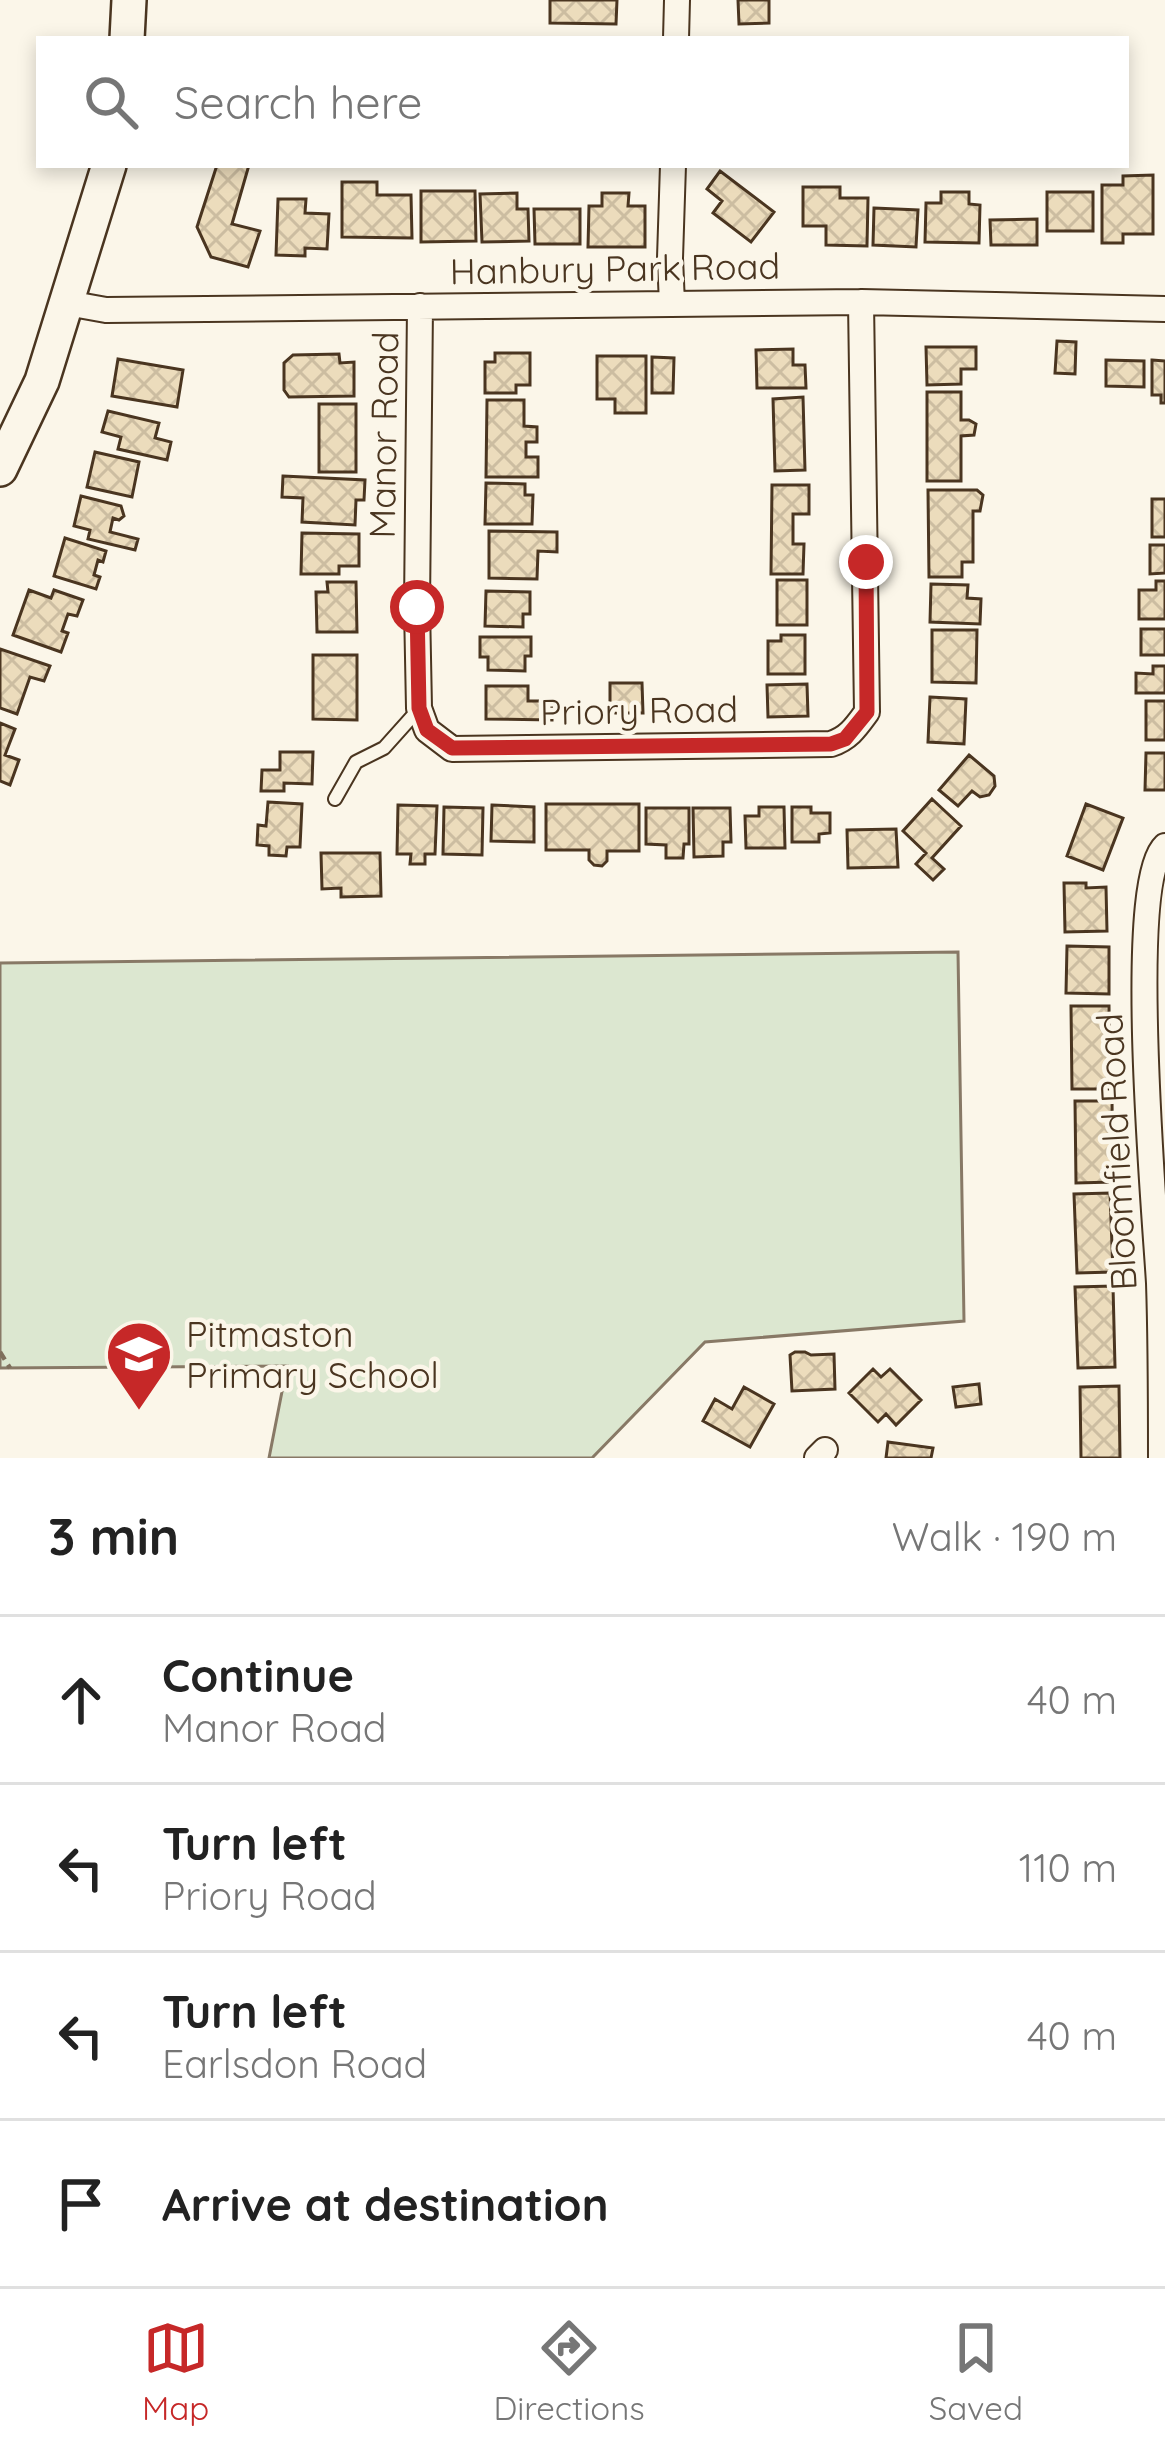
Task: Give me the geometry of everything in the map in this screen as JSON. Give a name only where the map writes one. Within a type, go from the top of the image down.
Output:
[{"type":"main road","points":[[127,36],[129,0]]},
{"type":"main road","points":[[0,469],[42,381],[108,168]]},
{"type":"street","points":[[676,36],[677,0]]},
{"type":"street","points":[[672,304],[673,168]]},
{"type":"street","name":"Hanbury Park Road","points":[[67,304],[106,310],[861,302],[1165,309]]},
{"type":"street","name":"Priory Road","points":[[419,708],[427,730],[452,748],[831,744],[845,739],[867,712],[861,302]]},
{"type":"street","name":"Manor Road","points":[[419,708],[420,306]]},
{"type":"street","name":"Bloomfield Road","points":[[1161,1458],[1159,1288],[1143,1020],[1150,876],[1165,846]]},
{"type":"lane","points":[[335,799],[356,762],[384,748],[419,708]]},
{"type":"path","points":[[0,1352],[10,1368]]},
{"type":"green space","points":[[958,952],[964,1321],[705,1342],[592,1458],[269,1458],[287,1366],[0,1368],[0,963]]},
{"type":"building","points":[[550,0],[617,0],[616,24],[550,23]]},
{"type":"building","points":[[738,0],[769,0],[769,23],[739,24]]},
{"type":"building","points":[[216,168],[248,168],[232,224],[260,231],[248,267],[211,257],[197,227]]},
{"type":"building","points":[[720,171],[774,212],[751,242],[713,213],[722,201],[707,189]]},
{"type":"building","points":[[1153,175],[1153,234],[1123,234],[1123,243],[1102,243],[1102,185],[1123,185],[1123,176]]},
{"type":"building","points":[[342,182],[377,182],[377,195],[411,195],[412,238],[342,237]]},
{"type":"building","points":[[803,187],[840,187],[840,198],[868,198],[867,246],[826,245],[826,226],[803,226]]},
{"type":"building","points":[[421,191],[475,191],[476,241],[421,242]]},
{"type":"building","points":[[941,192],[969,192],[969,204],[980,205],[979,243],[925,242],[926,203],[941,203]]},
{"type":"building","points":[[1047,192],[1093,192],[1093,231],[1047,231]]},
{"type":"building","points":[[517,193],[517,209],[528,209],[529,241],[482,242],[480,194]]},
{"type":"building","points":[[602,193],[629,193],[628,206],[645,206],[645,247],[588,247],[589,206],[602,206]]},
{"type":"building","points":[[278,199],[306,199],[305,213],[329,214],[327,249],[305,248],[305,256],[276,255]]},
{"type":"building","points":[[874,208],[918,210],[916,247],[873,245]]},
{"type":"building","points":[[534,209],[580,209],[580,244],[535,244]]},
{"type":"building","points":[[1037,219],[1037,245],[991,245],[990,220]]},
{"type":"building","points":[[1057,341],[1076,342],[1075,374],[1055,373]]},
{"type":"building","points":[[926,347],[976,347],[976,369],[961,369],[961,384],[927,385]]},
{"type":"building","points":[[793,349],[793,365],[805,365],[806,388],[757,388],[756,350]]},
{"type":"building","points":[[495,353],[530,353],[530,385],[516,385],[516,393],[485,393],[485,362],[495,362]]},
{"type":"building","points":[[339,354],[340,363],[354,362],[354,396],[289,397],[284,390],[284,363],[293,355]]},
{"type":"building","points":[[597,356],[646,356],[646,413],[615,413],[615,399],[597,399]]},
{"type":"building","points":[[652,357],[674,358],[673,393],[652,393]]},
{"type":"building","points":[[118,359],[183,370],[177,407],[112,396]]},
{"type":"building","points":[[1106,360],[1144,361],[1144,387],[1106,386]]},
{"type":"building","points":[[1152,360],[1165,361],[1165,403],[1161,395],[1152,395]]},
{"type":"building","points":[[927,392],[961,392],[961,420],[976,424],[974,435],[961,436],[961,481],[927,481]]},
{"type":"building","points":[[803,397],[805,470],[775,471],[773,399]]},
{"type":"building","points":[[487,400],[524,400],[524,426],[537,427],[537,442],[526,442],[526,457],[538,457],[538,477],[486,477]]},
{"type":"building","points":[[319,404],[356,404],[356,472],[319,472]]},
{"type":"building","points":[[108,411],[159,423],[155,438],[171,442],[167,460],[118,449],[121,437],[102,432]]},
{"type":"building","points":[[95,452],[139,462],[132,497],[87,487]]},
{"type":"building","points":[[283,476],[365,480],[364,500],[356,500],[355,525],[302,522],[303,498],[282,497]]},
{"type":"building","points":[[486,483],[525,484],[525,495],[533,495],[532,524],[485,524]]},
{"type":"building","points":[[772,485],[809,485],[809,514],[793,514],[793,544],[804,544],[803,574],[771,574]]},
{"type":"building","points":[[928,490],[977,490],[983,495],[980,511],[973,511],[973,562],[962,562],[962,577],[929,577]]},
{"type":"building","points":[[81,496],[121,506],[124,516],[113,518],[110,532],[138,539],[135,550],[88,539],[90,530],[74,526]]},
{"type":"building","points":[[1152,499],[1165,499],[1165,537],[1152,537]]},
{"type":"building","points":[[489,531],[557,532],[557,552],[538,551],[537,579],[489,578]]},
{"type":"building","points":[[302,533],[359,534],[359,566],[339,566],[339,574],[301,574]]},
{"type":"building","points":[[65,538],[106,551],[94,575],[100,577],[96,589],[54,576]]},
{"type":"building","points":[[1150,545],[1165,545],[1165,573],[1150,574]]},
{"type":"building","points":[[777,580],[807,580],[807,625],[777,625]]},
{"type":"building","points":[[1156,581],[1165,581],[1165,619],[1139,619],[1139,590],[1156,590]]},
{"type":"building","points":[[327,582],[356,582],[357,632],[317,632],[316,592],[328,592]]},
{"type":"building","points":[[931,584],[968,585],[967,598],[981,599],[980,624],[930,622]]},
{"type":"building","points":[[29,590],[51,598],[54,590],[83,600],[77,616],[68,614],[61,652],[13,635]]},
{"type":"building","points":[[486,591],[530,592],[530,614],[523,614],[523,627],[485,626]]},
{"type":"building","points":[[1141,629],[1165,629],[1165,655],[1141,655]]},
{"type":"building","points":[[932,630],[977,630],[976,683],[932,682]]},
{"type":"building","points":[[781,635],[805,635],[805,674],[768,674],[768,641],[781,641]]},
{"type":"building","points":[[480,637],[531,637],[525,671],[488,670],[488,657],[480,657]]},
{"type":"building","points":[[0,649],[50,666],[44,681],[30,677],[17,714],[0,708]]},
{"type":"building","points":[[313,655],[357,655],[357,720],[313,719]]},
{"type":"building","points":[[1153,666],[1165,666],[1165,693],[1136,693],[1136,673],[1153,674]]},
{"type":"building","points":[[610,683],[642,683],[643,713],[610,713]]},
{"type":"building","points":[[807,684],[808,716],[768,717],[767,685]]},
{"type":"building","points":[[486,686],[528,686],[528,701],[552,701],[552,720],[486,719]]},
{"type":"building","points":[[930,697],[966,699],[964,744],[928,742]]},
{"type":"building","points":[[1146,701],[1165,701],[1165,740],[1146,740]]},
{"type":"building","points":[[0,723],[15,729],[5,755],[19,760],[10,785],[0,781]]},
{"type":"building","points":[[280,752],[313,752],[312,784],[284,783],[284,791],[261,791],[262,770],[280,770]]},
{"type":"building","points":[[1146,753],[1165,753],[1165,790],[1145,790]]},
{"type":"building","points":[[969,755],[994,776],[995,786],[989,795],[980,797],[972,791],[958,806],[939,790]]},
{"type":"building","points":[[932,799],[961,826],[932,858],[944,869],[933,880],[916,864],[926,853],[903,831]]},
{"type":"building","points":[[268,802],[302,804],[300,847],[287,847],[286,856],[269,855],[269,846],[257,845],[258,825],[266,826]]},
{"type":"building","points":[[546,804],[639,804],[639,851],[607,851],[602,866],[589,860],[589,850],[546,850]]},
{"type":"building","points":[[1086,804],[1123,818],[1103,870],[1067,856]]},
{"type":"building","points":[[398,805],[437,806],[435,854],[425,854],[425,864],[410,864],[411,854],[397,854]]},
{"type":"building","points":[[492,805],[534,807],[534,842],[491,841]]},
{"type":"building","points":[[444,807],[483,808],[482,855],[443,854]]},
{"type":"building","points":[[759,807],[784,807],[785,848],[746,848],[745,816],[759,816]]},
{"type":"building","points":[[792,807],[830,813],[830,833],[819,834],[819,842],[792,842]]},
{"type":"building","points":[[646,808],[689,808],[689,844],[684,844],[683,858],[666,858],[666,845],[646,844]]},
{"type":"building","points":[[693,808],[730,808],[731,842],[723,842],[723,856],[694,857]]},
{"type":"building","points":[[896,829],[898,867],[848,868],[847,830]]},
{"type":"building","points":[[321,853],[380,853],[381,896],[341,897],[341,888],[322,889]]},
{"type":"building","points":[[1064,883],[1106,887],[1107,931],[1065,932]]},
{"type":"building","points":[[1067,946],[1109,947],[1109,994],[1066,993]]},
{"type":"building","points":[[1071,1006],[1109,1006],[1110,1089],[1072,1089]]},
{"type":"building","points":[[1075,1101],[1112,1101],[1113,1182],[1076,1183]]},
{"type":"building","points":[[1110,1193],[1113,1272],[1077,1273],[1074,1194]]},
{"type":"building","points":[[1113,1286],[1115,1367],[1078,1368],[1075,1287]]},
{"type":"building","points":[[834,1354],[835,1389],[792,1391],[790,1355]]},
{"type":"building","points":[[873,1369],[881,1377],[890,1369],[921,1400],[896,1425],[886,1414],[878,1422],[849,1393]]},
{"type":"building","points":[[979,1384],[981,1404],[956,1407],[953,1387]]},
{"type":"building","points":[[1119,1386],[1120,1458],[1081,1458],[1080,1387]]},
{"type":"building","points":[[744,1387],[774,1404],[750,1447],[703,1421],[715,1399],[732,1409]]},
{"type":"building","points":[[888,1442],[933,1448],[931,1458],[886,1458]]},
{"type":"place","name":"Pitmaston Primary School","points":[[139,1413]]},
{"type":"route","points":[[417,607],[419,708],[427,730],[452,748],[831,744],[845,739],[867,712],[866,562]]}]
